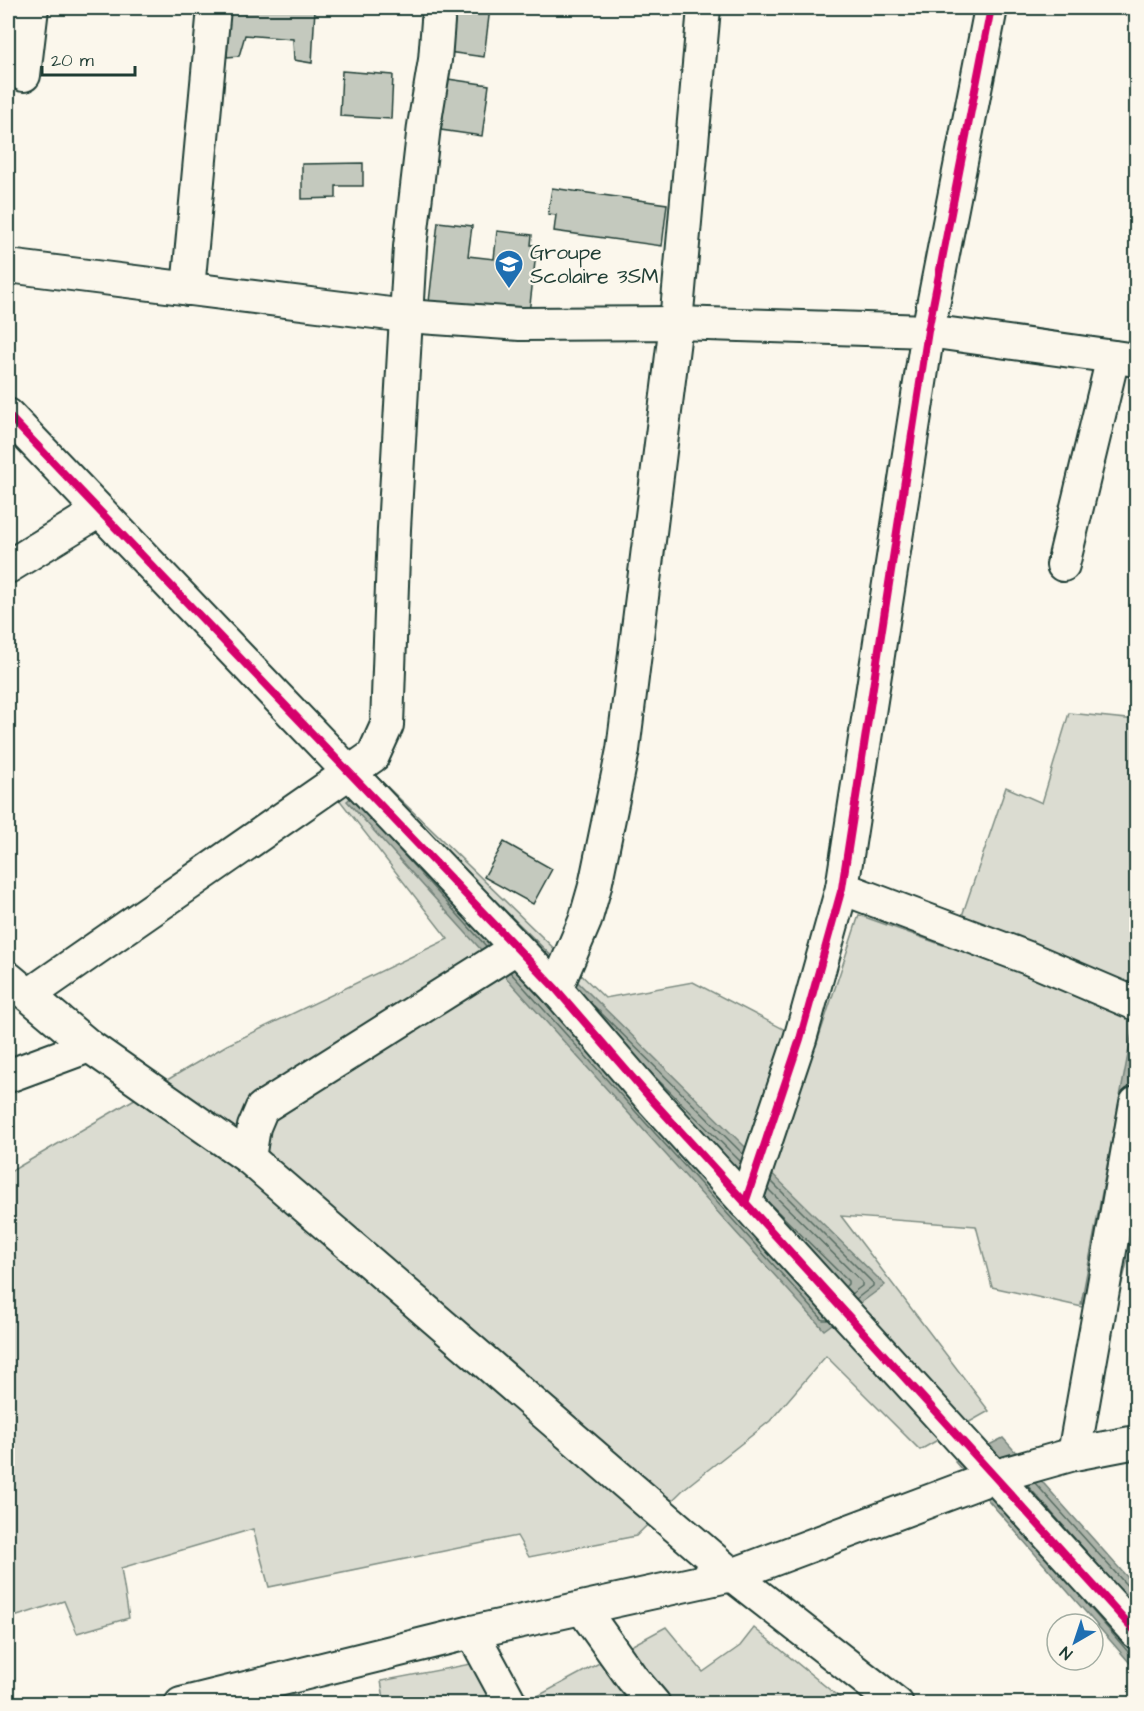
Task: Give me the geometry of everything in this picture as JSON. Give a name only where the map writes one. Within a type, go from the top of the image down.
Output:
[{"type":"street","points":[[24,75],[32,8]]},
{"type":"street","points":[[188,289],[214,8]]},
{"type":"street","points":[[439,8],[435,60],[424,126],[410,247],[394,529],[387,725],[373,756],[18,986],[89,1046],[249,1158],[732,1575],[897,1704]]},
{"type":"street","points":[[556,989],[585,921],[595,886],[623,750],[676,322],[704,8]]},
{"type":"street","points":[[745,1203],[800,1039],[842,888],[928,331],[991,8]]},
{"type":"street","points":[[8,266],[406,316],[520,324],[676,322],[928,331],[1125,358],[1063,565]]},
{"type":"street","points":[[8,415],[556,989],[651,1099],[1137,1632]]},
{"type":"street","points":[[8,567],[99,511]]},
{"type":"street","points":[[842,888],[1028,958],[1137,1004]]},
{"type":"street","points":[[249,1158],[254,1127],[262,1108],[516,948]]},
{"type":"street","points":[[8,1076],[89,1046]]},
{"type":"street","points":[[1074,1454],[1137,1104]]},
{"type":"street","points":[[181,1704],[472,1632],[732,1575],[996,1476],[1074,1454],[1137,1442]]},
{"type":"street","points":[[582,1608],[632,1678],[654,1704]]},
{"type":"street","points":[[472,1632],[511,1704]]},
{"type":"shaded area","points":[[1069,713],[1136,720],[1136,1228],[1114,1314],[992,1287],[976,1226],[841,1216],[989,1411],[920,1450],[826,1356],[770,1421],[685,1488],[636,1536],[529,1557],[517,1536],[269,1587],[253,1529],[121,1568],[129,1618],[77,1633],[64,1601],[8,1619],[8,1173],[227,1045],[448,939],[338,798],[373,773],[605,998],[693,982],[816,1046],[859,915],[951,948],[1006,787],[1042,803]]},
{"type":"shaded area","points":[[666,1627],[703,1672],[740,1646],[754,1628],[846,1703],[385,1704],[381,1681],[502,1658],[527,1702]]},
{"type":"water","points":[[372,779],[885,1285],[824,1330],[347,801]]},
{"type":"water","points":[[1136,1012],[1136,1158],[1107,1309],[1081,1304]]},
{"type":"water","points":[[1003,1438],[1136,1587],[1136,1670],[1105,1634],[1105,1612],[1086,1612],[955,1462]]},
{"type":"building","points":[[230,8],[315,8],[312,63],[294,60],[293,39],[245,35],[239,56],[227,57]]},
{"type":"building","points":[[455,8],[490,8],[484,57],[448,52]]},
{"type":"building","points":[[342,71],[393,75],[391,119],[340,116]]},
{"type":"building","points":[[448,79],[489,85],[482,136],[441,130]]},
{"type":"building","points":[[363,163],[363,186],[336,186],[336,198],[302,199],[302,164]]},
{"type":"building","points":[[552,188],[667,204],[662,246],[554,231],[556,215],[548,214]]},
{"type":"building","points":[[438,222],[472,226],[468,256],[494,259],[497,231],[532,235],[531,245],[537,245],[529,313],[429,302]]},
{"type":"building","points":[[504,842],[552,869],[533,904],[484,877]]},
{"type":"cycle path","points":[[745,1203],[800,1039],[842,888],[928,331],[991,8]]},
{"type":"cycle path","points":[[8,415],[556,989],[651,1099],[1136,1632]]},
{"type":"place","name":"Groupe Scolaire 3SM","points":[[509,290]]}]
